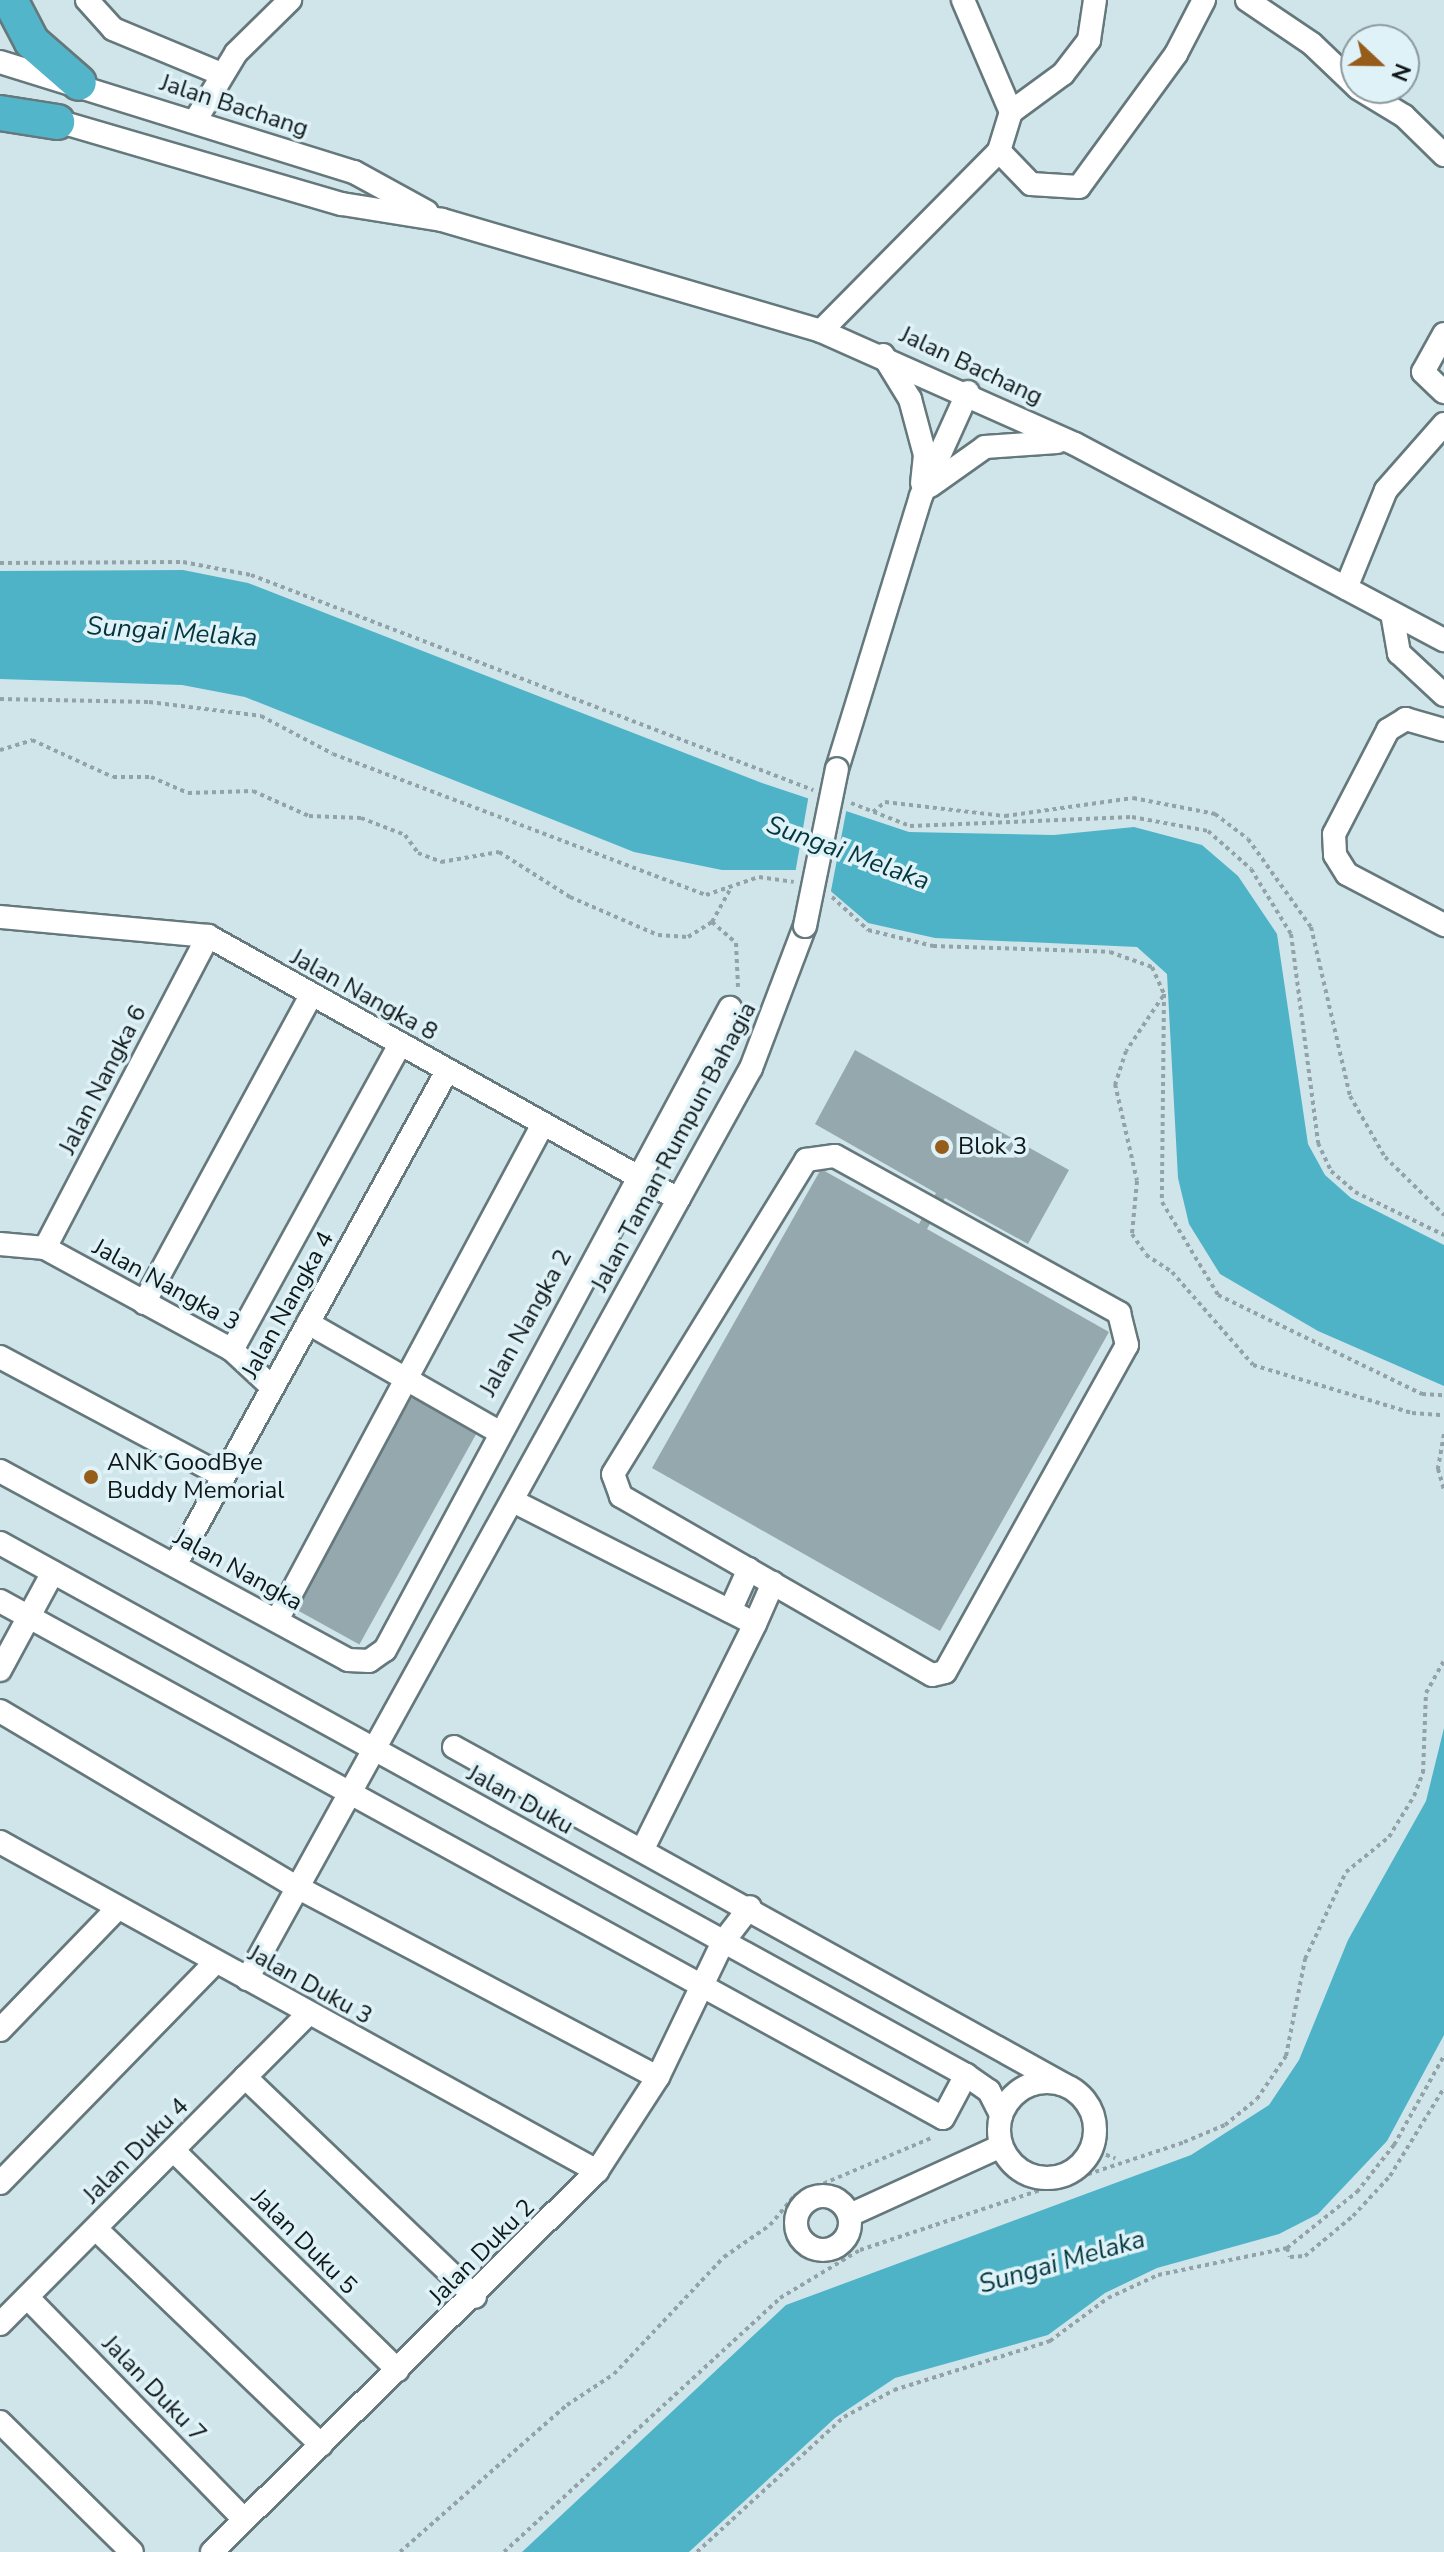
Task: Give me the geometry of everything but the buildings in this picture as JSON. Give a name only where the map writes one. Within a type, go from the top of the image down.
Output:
[{"type":"highway","points":[[10,0],[32,42],[79,83]]},
{"type":"highway","points":[[0,113],[57,122]]},
{"type":"street","points":[[87,0],[113,29],[221,74]]},
{"type":"street","points":[[195,121],[221,74],[290,0]]},
{"type":"street","points":[[963,0],[1011,112]]},
{"type":"street","points":[[821,331],[999,151],[1011,112],[1063,74],[1089,40],[1095,0]]},
{"type":"street","points":[[999,151],[1031,184],[1079,187],[1176,54],[1204,0]]},
{"type":"street","points":[[1247,0],[1312,44],[1340,71]]},
{"type":"street","name":"Jalan Bachang","points":[[0,62],[79,83],[354,172],[442,220]]},
{"type":"street","name":"Jalan Bachang","points":[[0,103],[342,204],[442,220],[821,331],[968,392],[1075,444],[1444,640]]},
{"type":"street","points":[[1385,104],[1404,116],[1444,155]]},
{"type":"street","points":[[1444,334],[1423,372],[1444,392]]},
{"type":"street","points":[[882,354],[919,426],[921,496]]},
{"type":"street","name":"Jalan Taman Rumpun Bahagia","points":[[247,1979],[295,1886],[375,1750],[751,1068],[805,926],[837,769],[921,496],[968,392]]},
{"type":"street","points":[[1346,588],[1386,490],[1444,424]]},
{"type":"street","points":[[921,496],[985,447],[1014,439],[1075,444]]},
{"type":"street","points":[[1392,613],[1399,653],[1444,695]]},
{"type":"street","points":[[1444,730],[1406,719],[1388,730],[1334,834],[1335,855],[1347,874],[1444,925]]},
{"type":"street","name":"Jalan Nangka 8","points":[[0,917],[208,936],[678,1199]]},
{"type":"street","name":"Jalan Nangka 6","points":[[35,1245],[208,936]]},
{"type":"street","points":[[144,1303],[311,996]]},
{"type":"street","name":"Jalan Nangka 2","points":[[369,1661],[385,1650],[497,1431],[730,1008]]},
{"type":"street","points":[[232,1350],[400,1045]]},
{"type":"street","name":"Jalan Nangka 4","points":[[175,1565],[447,1071]]},
{"type":"street","points":[[277,1620],[543,1124]]},
{"type":"street","points":[[835,1156],[1119,1313],[1127,1345],[945,1672],[932,1675],[773,1583],[621,1496],[613,1474],[806,1160],[835,1156]]},
{"type":"street","points":[[0,1244],[35,1245]]},
{"type":"street","name":"Jalan Nangka 3","points":[[35,1245],[232,1350],[272,1387]]},
{"type":"street","points":[[308,1323],[497,1431]]},
{"type":"street","points":[[0,1357],[223,1476]]},
{"type":"street","name":"Jalan Nangka","points":[[0,1471],[348,1660],[369,1661]]},
{"type":"street","points":[[513,1501],[755,1624]]},
{"type":"street","name":"Jalan Duku","points":[[0,1543],[966,2075],[989,2091],[1001,2115]]},
{"type":"street","points":[[730,1611],[749,1569]]},
{"type":"street","points":[[0,1670],[53,1572]]},
{"type":"street","points":[[643,1849],[773,1583]]},
{"type":"street","points":[[0,1601],[352,1791],[943,2118],[966,2075]]},
{"type":"street","points":[[0,1711],[295,1886],[658,2077]]},
{"type":"street","points":[[454,1747],[750,1907],[1063,2084],[1093,2116],[1091,2149],[1075,2168],[1053,2178],[1021,2171],[1001,2146],[1001,2115],[1019,2090],[1048,2080],[1063,2084]]},
{"type":"street","name":"Jalan Duku 3","points":[[0,1842],[597,2171]]},
{"type":"street","name":"Jalan Duku 2","points":[[212,2552],[243,2518],[475,2297],[597,2171],[658,2077],[706,1988],[723,1942],[750,1907]]},
{"type":"street","points":[[0,2030],[117,1909]]},
{"type":"street","points":[[0,2183],[216,1962]]},
{"type":"street","name":"Jalan Duku 4","points":[[0,2324],[308,2014]]},
{"type":"street","points":[[245,2077],[475,2297]]},
{"type":"street","points":[[852,2214],[1001,2146]]},
{"type":"street","name":"Jalan Duku 5","points":[[174,2151],[398,2370]]},
{"type":"street","points":[[96,2229],[321,2445]]},
{"type":"street","name":"Jalan Duku 7","points":[[27,2297],[243,2518]]},
{"type":"street","points":[[0,2422],[132,2552]]},
{"type":"path","points":[[0,563],[183,562],[251,575],[803,786]]},
{"type":"path","points":[[0,699],[149,702],[261,716],[333,754],[574,848],[706,895],[759,877],[797,882]]},
{"type":"path","points":[[0,750],[32,740],[113,777],[151,777],[188,793],[253,791],[309,816],[361,818],[405,835],[418,853],[441,862],[499,852],[570,897],[658,935],[688,937],[712,922],[732,886]]},
{"type":"path","points":[[873,812],[885,802],[1005,816],[1133,798],[1215,814],[1248,839],[1311,927],[1350,1096],[1385,1157],[1444,1215]]},
{"type":"path","points":[[849,803],[910,826],[1132,817],[1208,831],[1251,869],[1291,934],[1318,1143],[1331,1171],[1355,1192],[1444,1235]]},
{"type":"path","points":[[834,898],[868,930],[933,946],[1133,957],[1160,977],[1164,994],[1162,1202],[1218,1295],[1422,1394],[1444,1395]]},
{"type":"path","points":[[712,922],[736,943],[743,975],[730,1008]]},
{"type":"path","points":[[1164,994],[1126,1051],[1115,1084],[1137,1181],[1132,1234],[1146,1255],[1172,1272],[1253,1365],[1412,1413],[1444,1415]]},
{"type":"path","points":[[1444,1434],[1438,1469],[1444,1490]]},
{"type":"path","points":[[504,2552],[780,2298],[860,2250],[1117,2159],[1225,2125],[1257,2099],[1286,2056],[1305,1959],[1346,1872],[1389,1837],[1414,1796],[1423,1773],[1426,1693],[1444,1661]]},
{"type":"path","points":[[697,2552],[844,2417],[894,2390],[1050,2341],[1108,2298],[1158,2275],[1287,2248],[1357,2192],[1394,2145],[1444,2056]]},
{"type":"path","points":[[1287,2248],[1290,2257],[1305,2256],[1353,2216],[1390,2176],[1444,2088]]},
{"type":"path","points":[[400,2552],[567,2405],[614,2374],[724,2257],[770,2225],[794,2196],[942,2132]]},
{"type":"path","points":[[1091,2149],[1117,2159]]},
{"type":"water","name":"Sungai Melaka","points":[[183,570],[248,583],[762,783],[909,832],[1054,835],[1134,827],[1202,845],[1238,876],[1277,934],[1308,1144],[1325,1175],[1351,1198],[1444,1245],[1444,1386],[1318,1331],[1220,1274],[1189,1224],[1178,1178],[1167,974],[1137,947],[935,938],[868,923],[806,870],[722,870],[634,852],[245,697],[182,685],[0,679],[0,571]]},
{"type":"water","name":"Sungai Melaka","points":[[1444,1728],[1444,2035],[1387,2141],[1318,2214],[1279,2234],[1157,2268],[1105,2293],[1048,2335],[895,2378],[835,2418],[689,2552],[522,2552],[786,2305],[1191,2155],[1269,2105],[1299,2060],[1348,1940],[1426,1801]]},
{"type":"pier","points":[[809,794],[847,807],[830,896],[795,874]]},
{"type":"place","name":"Blok 3","points":[[942,1147]]},
{"type":"place","name":"ANK GoodBye Buddy Memorial","points":[[91,1477]]}]
